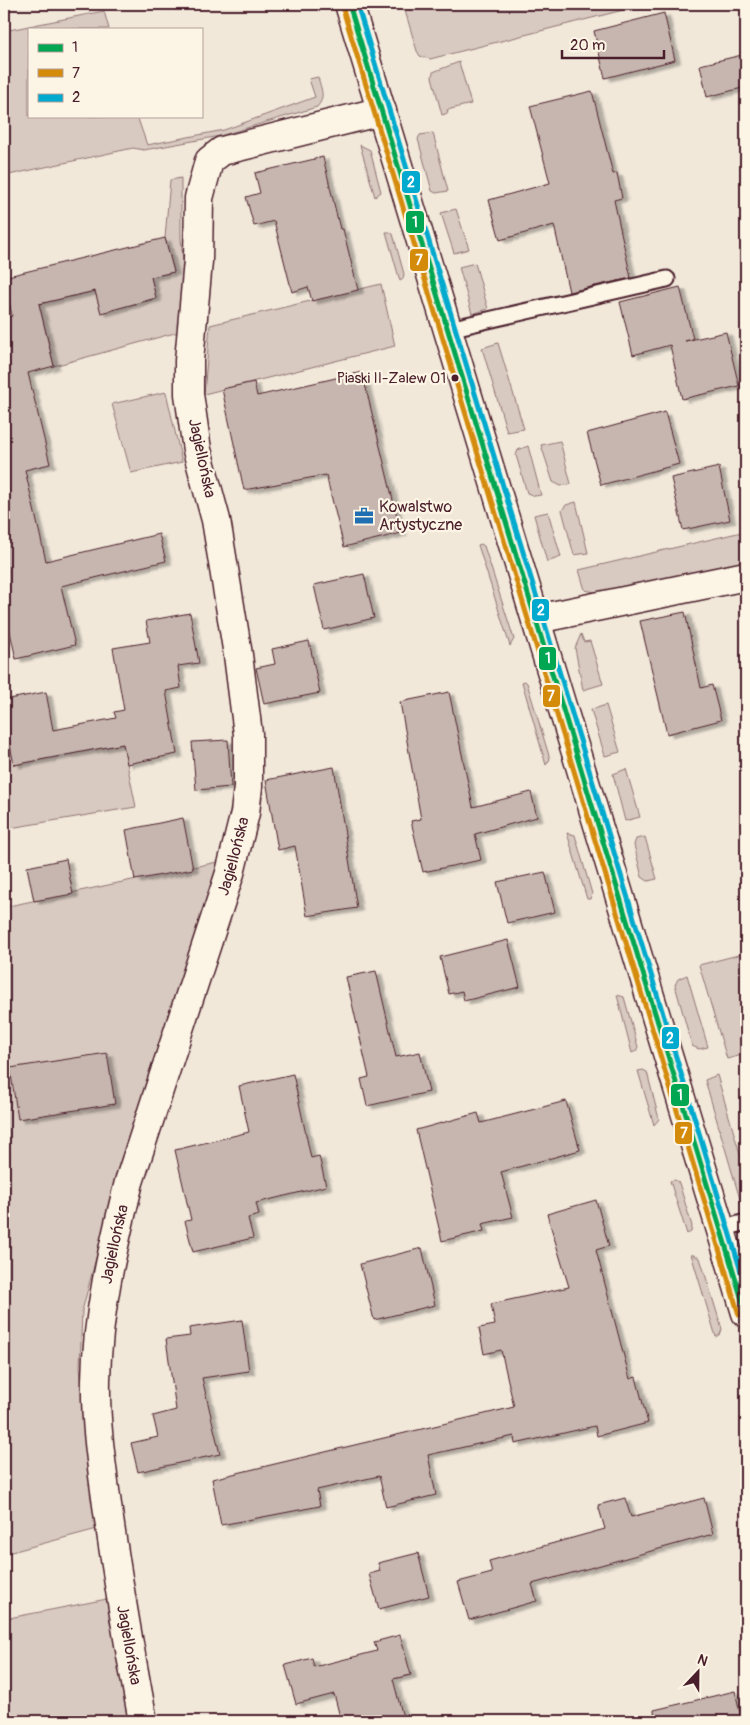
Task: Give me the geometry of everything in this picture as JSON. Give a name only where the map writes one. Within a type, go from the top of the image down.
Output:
[{"type":"street","points":[[349,4],[537,619],[734,1226],[746,1313]]},
{"type":"street","name":"Jagiellońska","points":[[143,1721],[116,1572],[103,1479],[96,1415],[99,1334],[115,1240],[129,1182],[230,873],[245,812],[250,762],[238,655],[216,520],[197,450],[189,394],[189,361],[198,261],[199,198],[209,161],[222,151],[382,111]]},
{"type":"street","points":[[537,619],[746,576]]},
{"type":"lane","points":[[449,329],[667,279]]},
{"type":"shaded area","points":[[403,4],[647,4],[430,59],[420,56],[417,51]]},
{"type":"shaded area","points":[[104,11],[109,28],[28,28],[28,118],[138,118],[147,145],[224,130],[315,97],[309,79],[318,77],[322,93],[321,100],[317,107],[220,136],[144,150],[133,148],[4,176],[4,31]]},
{"type":"shaded area","points":[[459,62],[471,104],[447,110],[448,113],[442,115],[432,77],[433,72]]},
{"type":"shaded area","points":[[433,133],[448,191],[436,193],[432,191],[418,139],[420,135]]},
{"type":"shaded area","points":[[360,145],[370,150],[381,192],[375,197]]},
{"type":"shaded area","points":[[181,178],[181,238],[184,272],[182,331],[54,366],[39,304],[95,291],[101,312],[156,299],[151,277],[174,272],[165,238],[170,180]]},
{"type":"shaded area","points":[[456,209],[469,249],[454,253],[441,213]]},
{"type":"shaded area","points":[[386,232],[393,234],[404,274],[403,279],[400,281]]},
{"type":"shaded area","points":[[475,263],[488,309],[472,314],[459,267]]},
{"type":"shaded area","points":[[381,284],[395,346],[204,394],[210,325]]},
{"type":"shaded area","points":[[498,343],[524,429],[507,432],[482,348]]},
{"type":"shaded area","points":[[166,392],[182,462],[131,473],[112,404]]},
{"type":"shaded area","points":[[560,441],[571,484],[561,486],[553,482],[541,445]]},
{"type":"shaded area","points":[[528,446],[541,495],[535,496],[527,493],[516,455],[518,450]]},
{"type":"shaded area","points":[[576,502],[588,553],[574,555],[562,510],[566,505]]},
{"type":"shaded area","points":[[548,512],[561,557],[547,562],[534,515]]},
{"type":"shaded area","points":[[746,531],[746,562],[605,594],[585,590],[579,570]]},
{"type":"shaded area","points":[[478,545],[484,546],[514,639],[510,646]]},
{"type":"shaded area","points":[[581,634],[584,642],[590,641],[603,684],[583,690],[575,648]]},
{"type":"shaded area","points":[[525,681],[550,759],[546,765],[522,682]]},
{"type":"shaded area","points":[[606,705],[620,752],[605,756],[591,710]]},
{"type":"shaded area","points":[[4,715],[14,765],[123,744],[136,807],[4,829]]},
{"type":"shaded area","points":[[626,769],[640,817],[625,821],[613,774]]},
{"type":"shaded area","points":[[567,833],[575,835],[592,894],[590,899],[587,899]]},
{"type":"shaded area","points":[[645,837],[657,879],[648,881],[642,877],[634,845],[636,839]]},
{"type":"shaded area","points":[[222,861],[118,1176],[82,1311],[80,1367],[97,1529],[4,1554],[4,907]]},
{"type":"shaded area","points":[[746,953],[746,1054],[727,1059],[699,965]]},
{"type":"shaded area","points":[[687,975],[708,1047],[699,1049],[692,1046],[675,985],[678,979]]},
{"type":"shaded area","points":[[617,995],[624,997],[638,1047],[632,1053]]},
{"type":"shaded area","points":[[643,1070],[647,1072],[659,1119],[654,1125],[638,1071]]},
{"type":"shaded area","points":[[717,1075],[746,1175],[746,1209],[742,1206],[705,1080]]},
{"type":"shaded area","points":[[675,1180],[679,1183],[692,1226],[691,1232],[687,1234],[670,1181]]},
{"type":"shaded area","points":[[691,1254],[700,1258],[722,1329],[720,1335],[716,1337]]},
{"type":"shaded area","points":[[107,1599],[129,1721],[4,1721],[4,1619]]},
{"type":"building","points":[[664,13],[675,60],[605,78],[594,31]]},
{"type":"building","points":[[746,54],[746,87],[707,97],[700,65]]},
{"type":"building","points":[[592,91],[613,174],[617,173],[622,198],[614,200],[631,278],[569,292],[554,225],[500,240],[489,200],[550,183],[530,106]]},
{"type":"building","points":[[323,157],[340,229],[343,229],[358,290],[312,301],[308,287],[292,292],[274,221],[254,226],[246,197],[260,193],[255,173]]},
{"type":"building","points":[[165,238],[174,272],[151,277],[156,298],[101,313],[95,291],[39,304],[54,366],[28,373],[50,464],[25,470],[46,561],[159,534],[166,561],[61,586],[75,645],[16,659],[4,605],[4,317],[12,316],[4,277]]},
{"type":"building","points":[[680,287],[693,339],[685,341],[726,332],[739,386],[682,399],[670,345],[633,355],[620,302]]},
{"type":"building","points":[[362,372],[401,533],[344,547],[326,475],[244,490],[222,389],[254,382],[257,396]]},
{"type":"building","points":[[665,412],[679,464],[601,485],[587,433]]},
{"type":"building","points":[[719,467],[730,520],[683,530],[671,478]]},
{"type":"building","points":[[364,574],[374,618],[324,630],[314,585]]},
{"type":"building","points":[[685,612],[701,688],[712,685],[721,720],[667,734],[640,621]]},
{"type":"building","points":[[190,613],[199,663],[178,666],[181,688],[166,691],[177,754],[127,764],[123,744],[14,765],[4,715],[4,700],[46,692],[53,730],[116,718],[114,712],[124,710],[113,648],[150,642],[146,621]]},
{"type":"building","points":[[309,641],[320,693],[264,704],[256,668],[275,664],[272,649]]},
{"type":"building","points":[[449,692],[473,807],[531,792],[537,817],[475,834],[481,860],[423,872],[411,821],[421,819],[400,702]]},
{"type":"building","points":[[228,740],[231,787],[196,790],[192,742]]},
{"type":"building","points":[[334,767],[357,908],[307,916],[295,846],[278,850],[266,780]]},
{"type":"building","points":[[183,818],[193,869],[135,880],[126,830]]},
{"type":"building","points":[[66,859],[73,894],[34,901],[27,867]]},
{"type":"building","points":[[545,872],[555,912],[507,923],[497,882]]},
{"type":"building","points":[[508,940],[520,987],[464,1001],[462,991],[449,994],[440,957]]},
{"type":"building","points":[[376,971],[396,1057],[420,1052],[429,1092],[367,1106],[361,1079],[369,1077],[346,977]]},
{"type":"building","points":[[107,1053],[115,1104],[18,1119],[10,1068]]},
{"type":"building","points":[[293,1074],[311,1158],[319,1156],[326,1186],[256,1203],[259,1215],[248,1218],[253,1238],[193,1252],[185,1221],[191,1220],[175,1150],[249,1132],[239,1086]]},
{"type":"building","points":[[566,1101],[580,1150],[501,1172],[513,1217],[482,1224],[484,1231],[442,1241],[416,1130],[478,1113],[481,1123]]},
{"type":"building","points":[[596,1200],[609,1246],[596,1250],[630,1379],[636,1377],[648,1423],[597,1436],[595,1426],[515,1444],[514,1436],[428,1455],[436,1495],[386,1507],[379,1476],[317,1490],[320,1506],[221,1525],[212,1479],[514,1407],[501,1350],[484,1354],[479,1328],[495,1325],[491,1304],[569,1287],[547,1214]]},
{"type":"building","points":[[422,1248],[435,1305],[374,1320],[360,1264]]},
{"type":"building","points":[[242,1320],[249,1371],[202,1378],[220,1454],[138,1472],[131,1443],[158,1437],[153,1416],[176,1410],[166,1339],[190,1336],[189,1328]]},
{"type":"building","points":[[625,1498],[631,1517],[704,1498],[713,1534],[532,1584],[537,1601],[469,1620],[458,1582],[492,1573],[489,1561],[605,1529],[598,1505]]},
{"type":"building","points":[[418,1553],[429,1596],[379,1609],[369,1574],[380,1571],[378,1563]]},
{"type":"building","points":[[400,1635],[411,1675],[393,1679],[404,1721],[341,1721],[334,1694],[296,1704],[285,1665],[312,1658],[314,1667],[377,1651],[374,1642]]},
{"type":"building","points":[[735,1691],[742,1721],[655,1721],[654,1710]]},
{"type":"transit line","name":"1","points":[[349,4],[746,1313]]},
{"type":"transit line","name":"2","points":[[357,4],[746,1288]]},
{"type":"transit line","name":"7","points":[[342,6],[739,1315]]},
{"type":"place","name":"Piaski II-Zalew 01","points":[[455,378]]},
{"type":"place","name":"Kowalstwo Artystyczne","points":[[364,516]]}]
